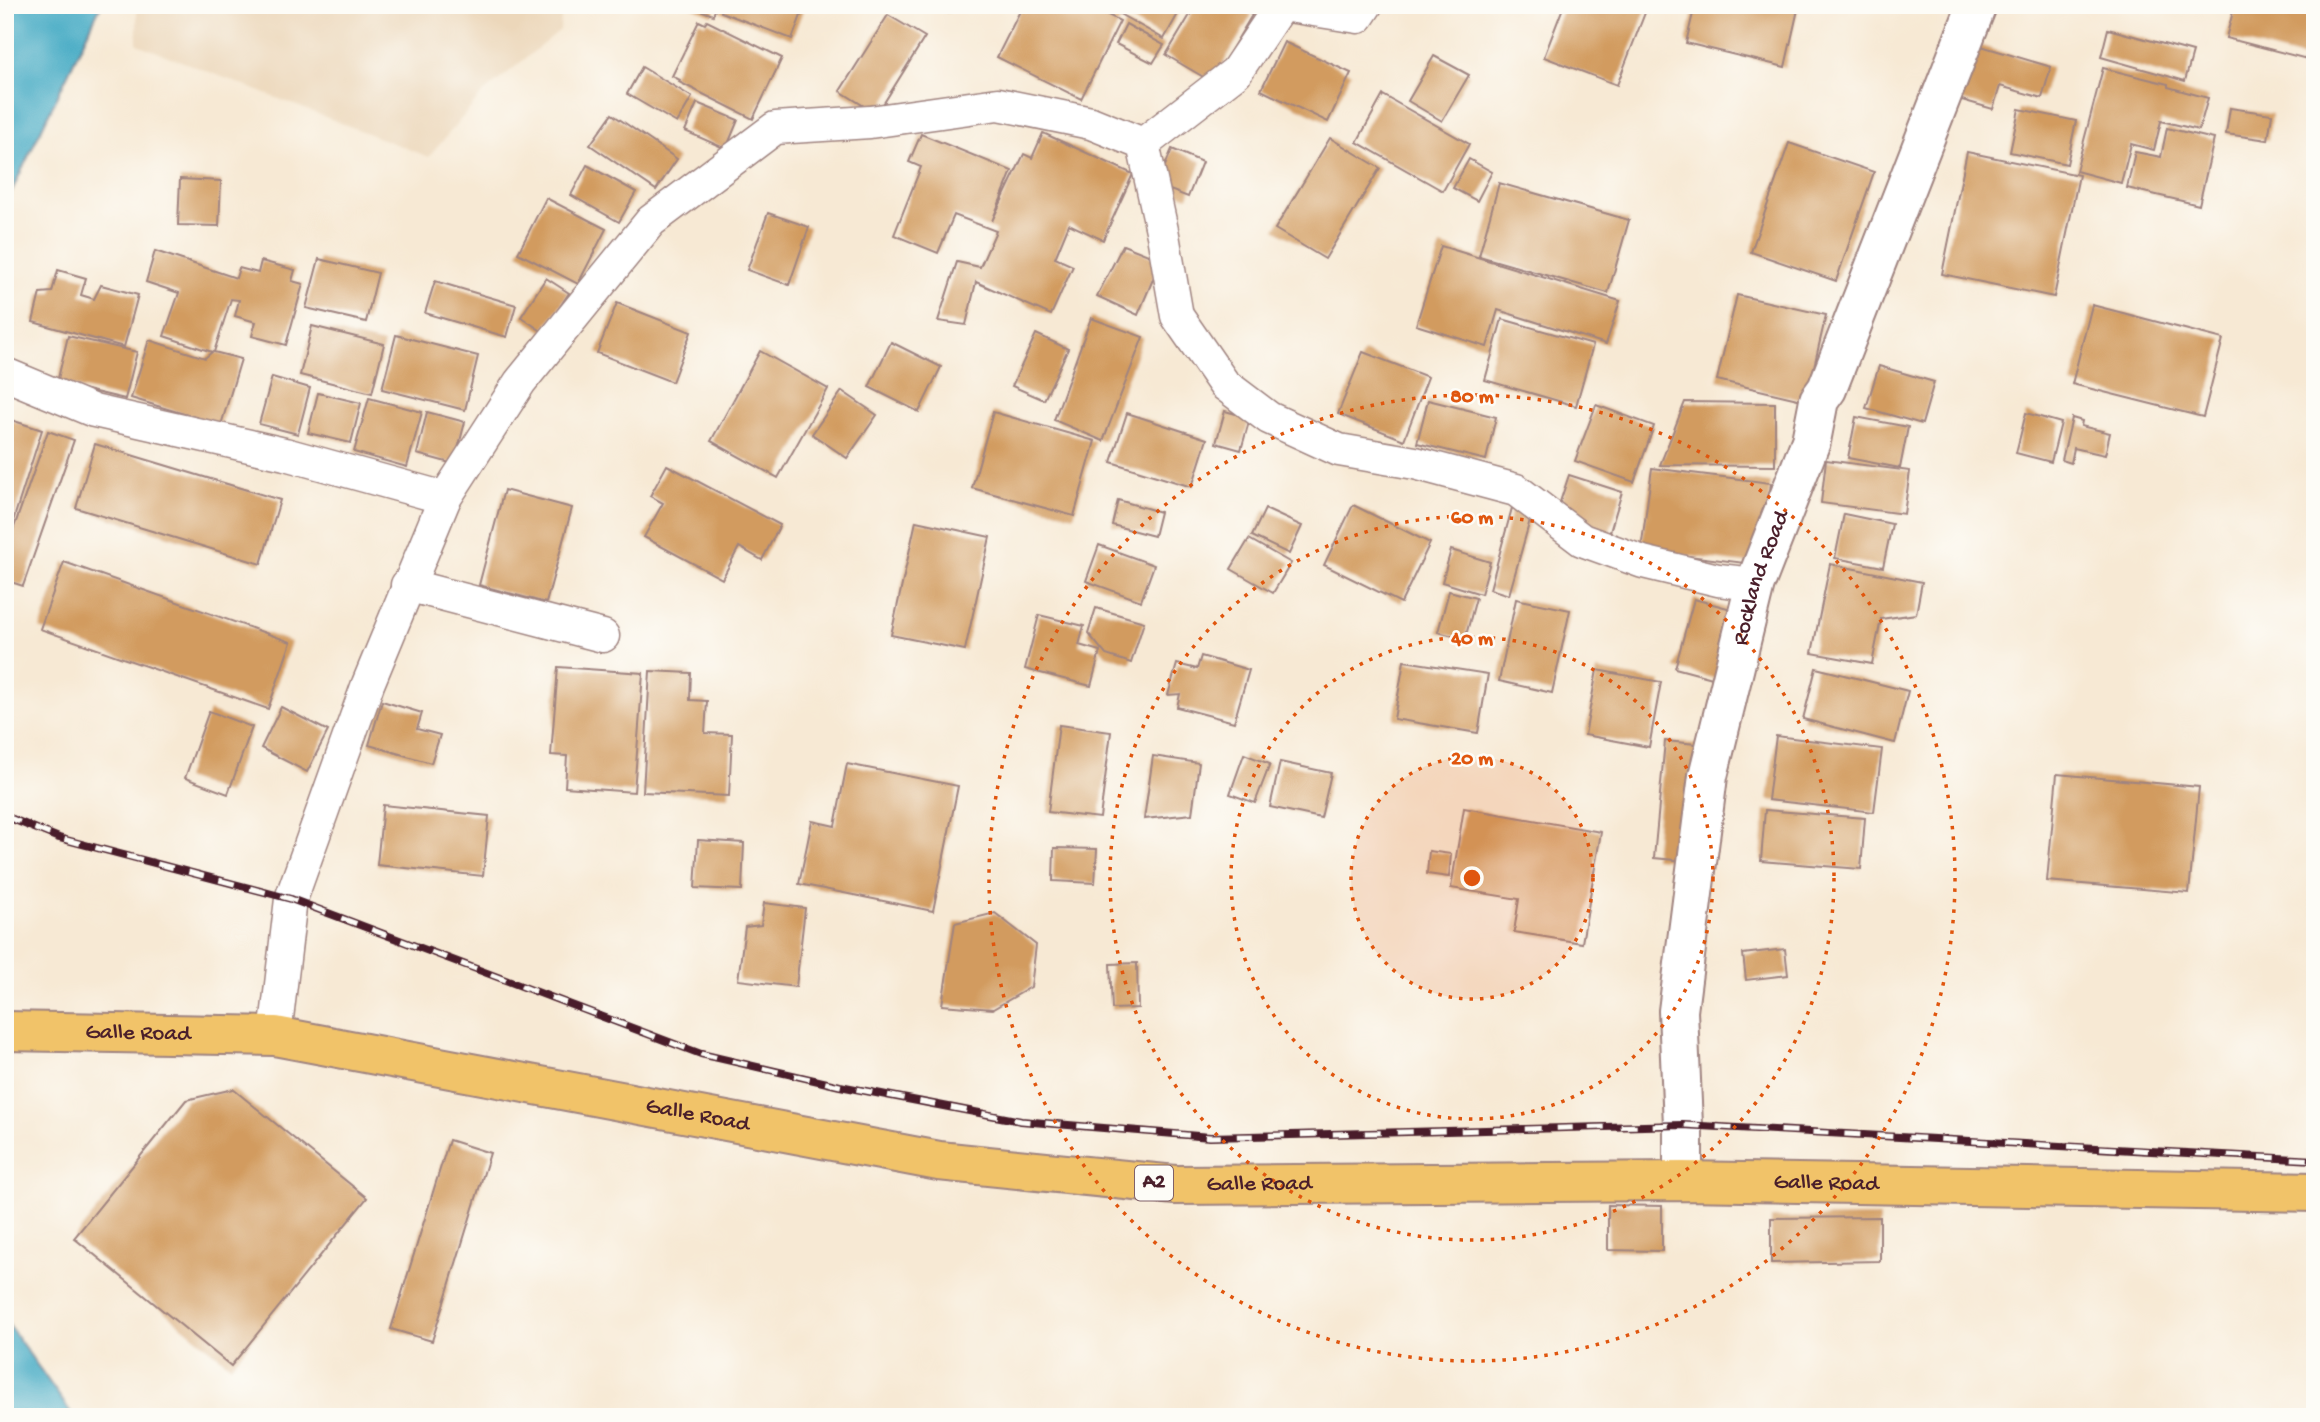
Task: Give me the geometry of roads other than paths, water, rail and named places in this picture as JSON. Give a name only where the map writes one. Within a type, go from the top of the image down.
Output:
[{"type":"highway","name":"Galle Road","points":[[5,1031],[275,1036],[939,1161],[1161,1184],[1683,1181],[2315,1192]]},
{"type":"street","points":[[1143,144],[1236,72],[1282,5],[1359,17],[1366,5]]},
{"type":"street","name":"Rockland Road","points":[[1683,1181],[1678,1011],[1708,776],[1755,584],[1811,441],[1819,400],[1827,389],[1977,5]]},
{"type":"street","points":[[275,1036],[291,899],[368,684],[445,498],[520,382],[651,221],[775,128],[870,122],[999,104],[1091,123],[1143,144]]},
{"type":"street","points":[[1143,144],[1177,316],[1224,384],[1269,418],[1339,450],[1415,463],[1516,489],[1582,540],[1643,562],[1718,580],[1755,584]]},
{"type":"street","points":[[5,374],[94,411],[285,454],[445,498]]},
{"type":"street","points":[[407,585],[603,636]]},
{"type":"water","points":[[5,5],[101,5],[5,205]]},
{"type":"water","points":[[5,1320],[74,1417],[5,1417]]},
{"type":"railway","points":[[5,816],[59,838],[291,899],[701,1054],[840,1086],[1021,1121],[1210,1137],[1683,1125],[2315,1160]]}]
